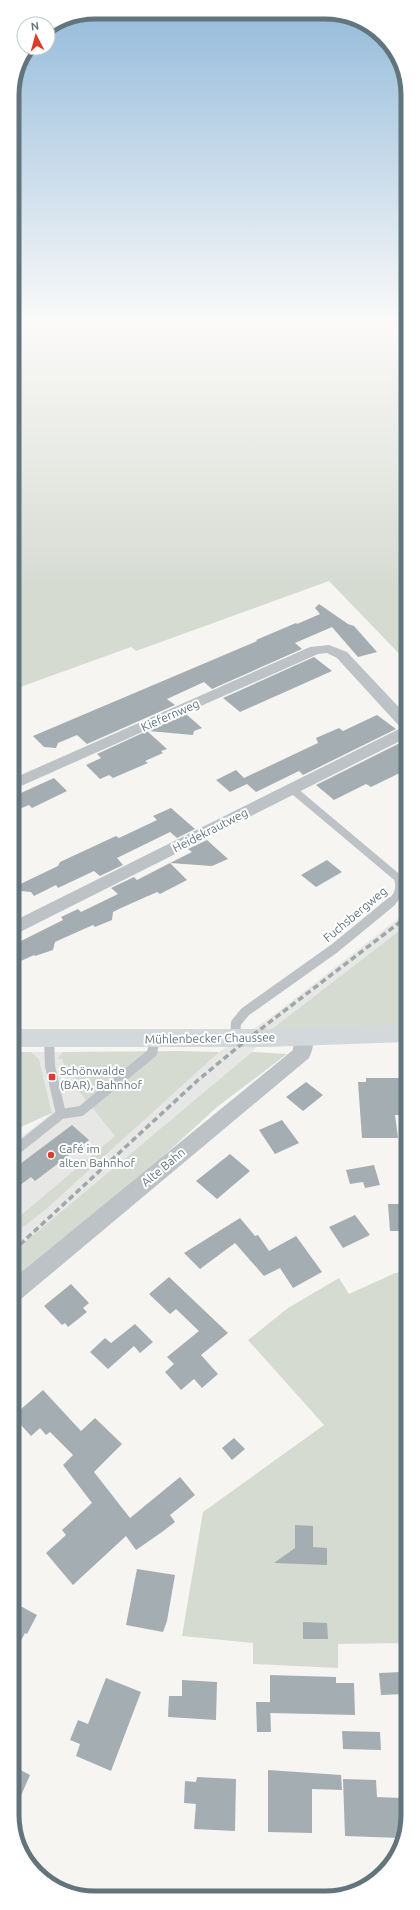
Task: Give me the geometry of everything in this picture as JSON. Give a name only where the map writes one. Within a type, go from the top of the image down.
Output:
[{"type":"main road","name":"Mühlenbecker Chaussee","points":[[19,1038],[235,1038],[401,1033]]},
{"type":"street","name":"Kiefernweg","points":[[19,782],[315,650],[329,649],[342,655],[401,719]]},
{"type":"street","name":"Heidekrautweg","points":[[19,926],[401,734]]},
{"type":"street","name":"Alte Bahn","points":[[19,1286],[302,1053],[304,1037]]},
{"type":"lane","name":"Fuchsbergweg","points":[[235,1038],[236,1023],[245,1012],[334,948],[395,899],[400,886],[398,878],[292,789]]},
{"type":"lane","points":[[49,1038],[48,1049],[52,1077],[61,1114]]},
{"type":"lane","points":[[19,1147],[61,1114],[81,1112],[152,1053],[155,1039]]},
{"type":"shaded area","points":[[19,410],[401,410],[401,656],[329,581],[136,651],[131,647],[19,687]]},
{"type":"shaded area","points":[[401,916],[401,929],[268,1032],[252,1052],[19,1247],[19,1139],[52,1113],[39,1059],[31,1052],[219,1052],[271,1017]]},
{"type":"shaded area","points":[[401,929],[401,1025],[268,1032]]},
{"type":"shaded area","points":[[19,1052],[31,1052],[39,1059],[52,1113],[19,1128]]},
{"type":"shaded area","points":[[63,1052],[219,1052],[46,1209],[19,1230],[19,1217],[115,1136],[78,1090],[72,1069],[66,1070],[62,1059],[57,1059]]},
{"type":"shaded area","points":[[252,1052],[287,1054],[217,1107],[66,1245],[19,1282],[19,1247]]},
{"type":"shaded area","points":[[395,1273],[401,1273],[401,1643],[338,1644],[338,1668],[253,1664],[253,1643],[182,1636],[203,1512],[324,1425],[248,1340],[288,1308],[339,1278],[349,1294]]},
{"type":"building","points":[[319,604],[348,624],[354,626],[377,652],[358,657],[332,627],[295,643],[302,649],[212,689],[204,682],[167,699],[175,705],[87,744],[77,735],[58,743],[56,748],[44,747],[33,736],[320,614],[315,608]]},
{"type":"building","points":[[314,657],[332,671],[240,712],[223,698]]},
{"type":"building","points":[[186,714],[202,728],[194,731],[193,735],[149,731]]},
{"type":"building","points":[[377,715],[396,729],[303,775],[299,771],[256,792],[247,784],[230,792],[216,780],[236,770],[244,778],[318,743],[316,738],[339,728],[343,731]]},
{"type":"building","points":[[147,731],[167,749],[161,751],[163,753],[145,761],[148,763],[113,778],[109,775],[100,779],[86,765],[101,758],[97,754]]},
{"type":"building","points":[[401,742],[401,772],[371,787],[366,784],[334,800],[316,785]]},
{"type":"building","points":[[54,778],[67,791],[32,808],[29,805],[19,809],[19,794]]},
{"type":"building","points":[[171,808],[195,829],[177,838],[170,832],[117,858],[123,865],[100,876],[94,871],[58,888],[56,885],[34,896],[31,892],[19,891],[19,885],[58,866],[60,862],[116,836],[119,838],[157,820],[153,816]]},
{"type":"building","points":[[207,840],[228,859],[212,866],[170,863],[192,852],[188,849]]},
{"type":"building","points":[[327,860],[342,872],[316,887],[301,875]]},
{"type":"building","points":[[170,863],[187,880],[160,894],[157,892],[113,912],[112,920],[95,927],[93,925],[55,942],[53,950],[35,956],[34,955],[19,962],[19,938],[21,941],[63,920],[61,917],[78,909],[81,912],[118,894],[111,888],[134,877],[137,880]]},
{"type":"building","points":[[366,1078],[401,1078],[401,1115],[395,1115],[398,1138],[362,1138],[358,1082],[366,1082]]},
{"type":"building","points":[[306,1082],[323,1095],[303,1111],[286,1097]]},
{"type":"building","points":[[282,1120],[299,1143],[275,1154],[259,1130]]},
{"type":"building","name":"Café im alten Bahnhof","points":[[72,1125],[89,1140],[35,1181],[31,1177],[19,1186],[19,1165]]},
{"type":"building","points":[[230,1154],[250,1171],[217,1199],[196,1181]]},
{"type":"building","points":[[374,1165],[380,1185],[365,1188],[363,1182],[350,1184],[346,1170]]},
{"type":"building","points":[[388,1204],[401,1204],[401,1231],[390,1231]]},
{"type":"building","points":[[355,1215],[370,1235],[343,1248],[329,1227]]},
{"type":"building","points":[[240,1218],[255,1236],[258,1235],[269,1251],[296,1236],[322,1272],[293,1288],[280,1268],[264,1276],[235,1243],[200,1269],[184,1253]]},
{"type":"building","points":[[169,1277],[228,1333],[201,1355],[218,1374],[202,1388],[194,1379],[181,1390],[165,1372],[174,1364],[167,1357],[199,1331],[176,1309],[170,1314],[149,1294]]},
{"type":"building","points":[[71,1284],[89,1303],[83,1308],[87,1312],[68,1327],[65,1323],[62,1325],[44,1306]]},
{"type":"building","points":[[135,1324],[153,1342],[140,1353],[134,1346],[108,1369],[90,1352],[105,1338],[111,1343]]},
{"type":"building","points":[[43,1390],[81,1431],[95,1418],[122,1444],[94,1472],[130,1518],[180,1477],[195,1495],[170,1515],[175,1522],[162,1532],[136,1550],[126,1536],[73,1585],[46,1553],[66,1535],[62,1530],[92,1503],[63,1465],[73,1455],[50,1432],[46,1435],[40,1428],[31,1436],[19,1423],[19,1411]]},
{"type":"building","points":[[234,1438],[245,1449],[232,1460],[222,1448]]},
{"type":"building","points":[[295,1525],[313,1526],[313,1547],[327,1548],[327,1565],[274,1563],[295,1548]]},
{"type":"building","points":[[137,1569],[175,1575],[167,1621],[163,1632],[126,1625]]},
{"type":"building","points":[[19,1605],[37,1615],[27,1634],[25,1633],[19,1644]]},
{"type":"building","points":[[303,1622],[327,1623],[328,1639],[303,1639]]},
{"type":"building","points":[[401,1672],[401,1694],[381,1695],[379,1673]]},
{"type":"building","points":[[270,1675],[336,1677],[336,1683],[354,1683],[355,1715],[270,1713]]},
{"type":"building","points":[[106,1678],[141,1692],[111,1771],[76,1756],[80,1744],[70,1740],[78,1720],[88,1724]]},
{"type":"building","points":[[182,1680],[217,1682],[216,1720],[168,1717],[169,1696],[182,1696]]},
{"type":"building","points":[[256,1702],[270,1702],[271,1732],[257,1732]]},
{"type":"building","points":[[342,1731],[380,1732],[381,1750],[343,1749]]},
{"type":"building","points":[[19,1769],[30,1775],[19,1800]]},
{"type":"building","points":[[268,1770],[341,1775],[342,1790],[312,1789],[312,1833],[268,1832]]},
{"type":"building","points":[[197,1777],[236,1779],[235,1831],[194,1829],[196,1804],[184,1803],[185,1781],[196,1782]]},
{"type":"building","points":[[343,1779],[376,1780],[377,1797],[401,1798],[401,1820],[397,1838],[345,1836]]},
{"type":"railway","points":[[19,1245],[198,1080],[249,1038],[401,921]]},
{"type":"place","name":"Schönwalde (BAR), Bahnhof","points":[[52,1077]]},
{"type":"place","name":"Café im alten Bahnhof","points":[[51,1155]]}]
